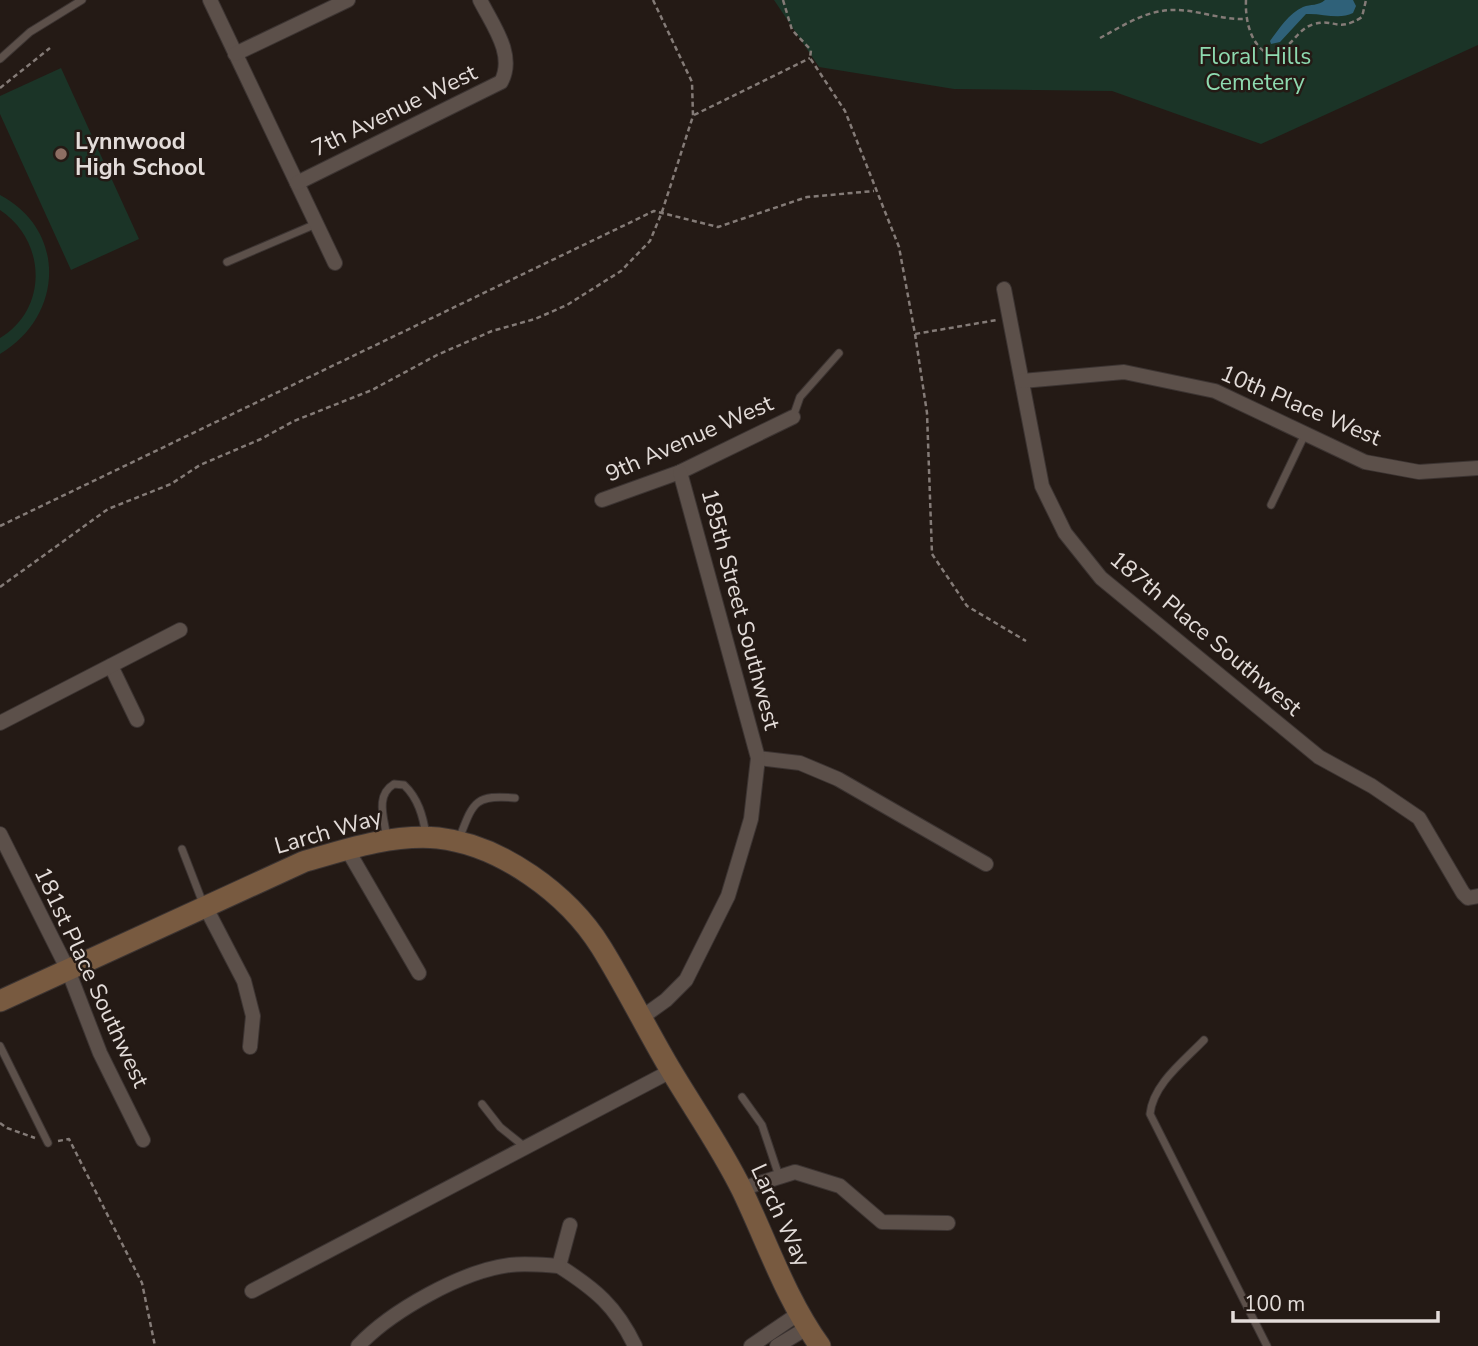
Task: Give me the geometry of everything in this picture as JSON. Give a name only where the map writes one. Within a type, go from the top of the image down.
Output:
[{"type":"main road","name":"Larch Way","points":[[0,1002],[303,862],[347,849],[405,836],[457,843],[510,861],[570,907],[600,946],[671,1071],[709,1130],[741,1189],[803,1321],[820,1346]]},
{"type":"street","points":[[209,0],[335,262]]},
{"type":"street","points":[[236,54],[348,0]]},
{"type":"street","name":"7th Avenue West","points":[[297,183],[502,82],[506,72],[505,52],[480,0]]},
{"type":"street","name":"187th Place Southwest","points":[[1004,289],[1042,486],[1065,533],[1101,578],[1319,757],[1372,786],[1419,818],[1463,893],[1468,898],[1476,897]]},
{"type":"street","name":"10th Place West","points":[[1022,381],[1124,372],[1214,391],[1364,462],[1419,472],[1478,468]]},
{"type":"street","name":"9th Avenue West","points":[[602,500],[680,472],[793,417]]},
{"type":"street","name":"185th Street Southwest","points":[[680,472],[758,758]]},
{"type":"street","points":[[0,723],[180,630]]},
{"type":"street","points":[[111,666],[138,720]]},
{"type":"street","points":[[641,1018],[666,1000],[686,980],[729,896],[751,819],[758,758],[800,763],[838,779],[986,864]]},
{"type":"street","name":"181st Place Southwest","points":[[0,834],[68,970],[100,1053],[143,1140]]},
{"type":"street","points":[[347,849],[419,973]]},
{"type":"street","points":[[205,906],[244,981],[253,1016],[250,1047]]},
{"type":"street","points":[[251,1291],[671,1071]]},
{"type":"street","points":[[741,1189],[796,1172],[840,1186],[882,1222],[948,1223]]},
{"type":"street","points":[[559,1266],[570,1224]]},
{"type":"street","points":[[358,1346],[373,1331],[409,1306],[463,1279],[510,1265],[559,1266],[595,1289],[626,1327],[635,1346]]},
{"type":"street","points":[[751,1346],[803,1321]]},
{"type":"street","points":[[777,1346],[803,1321]]},
{"type":"lane","points":[[0,59],[30,32],[82,0]]},
{"type":"lane","points":[[227,262],[316,223]]},
{"type":"lane","points":[[793,417],[800,397],[839,353]]},
{"type":"lane","points":[[1271,505],[1305,433]]},
{"type":"lane","points":[[388,840],[382,798],[389,786],[399,783],[407,787],[420,807],[426,838]]},
{"type":"lane","points":[[457,843],[472,808],[479,801],[497,796],[516,798]]},
{"type":"lane","points":[[182,849],[205,906]]},
{"type":"lane","points":[[1204,1040],[1163,1083],[1152,1101],[1150,1114],[1267,1346]]},
{"type":"lane","points":[[0,1046],[48,1143]]},
{"type":"lane","points":[[743,1097],[762,1125],[779,1177]]},
{"type":"lane","points":[[482,1104],[500,1127],[525,1147]]},
{"type":"path","points":[[0,587],[108,509],[171,484],[200,465],[261,439],[294,421],[372,390],[437,355],[492,331],[535,319],[567,305],[621,271],[650,241],[693,116],[692,82],[653,0]]},
{"type":"path","points":[[783,0],[792,30],[811,50],[810,58],[845,111],[899,247],[927,413],[932,554],[967,606],[1026,641]]},
{"type":"path","points":[[1246,0],[1245,19],[1260,50],[1268,54],[1287,48],[1299,33],[1316,23],[1343,26],[1352,23],[1362,17],[1366,0]]},
{"type":"path","points":[[1100,37],[1163,10],[1245,19]]},
{"type":"path","points":[[0,88],[50,48]]},
{"type":"path","points":[[693,116],[810,58]]},
{"type":"path","points":[[0,526],[654,211],[718,227],[807,197],[874,191]]},
{"type":"path","points":[[915,334],[1010,318]]},
{"type":"path","points":[[0,1123],[48,1143],[69,1139],[142,1283],[155,1346]]},
{"type":"green space","name":"Floral Hills Cemetery","points":[[774,0],[1478,0],[1478,45],[1261,144],[1112,91],[954,89],[819,67]]},
{"type":"green space","points":[[61,68],[139,239],[71,270],[0,114],[0,96]]},
{"type":"green space","points":[[0,195],[22,211],[38,230],[46,251],[49,274],[46,297],[36,319],[21,338],[0,354],[0,338],[16,325],[27,310],[34,293],[36,274],[26,239],[15,223],[0,210]]},
{"type":"water","points":[[1325,0],[1353,0],[1356,6],[1353,13],[1342,16],[1306,14],[1280,42],[1271,44],[1270,41],[1293,13]]},
{"type":"place","name":"Lynnwood High School","points":[[61,154]]}]
